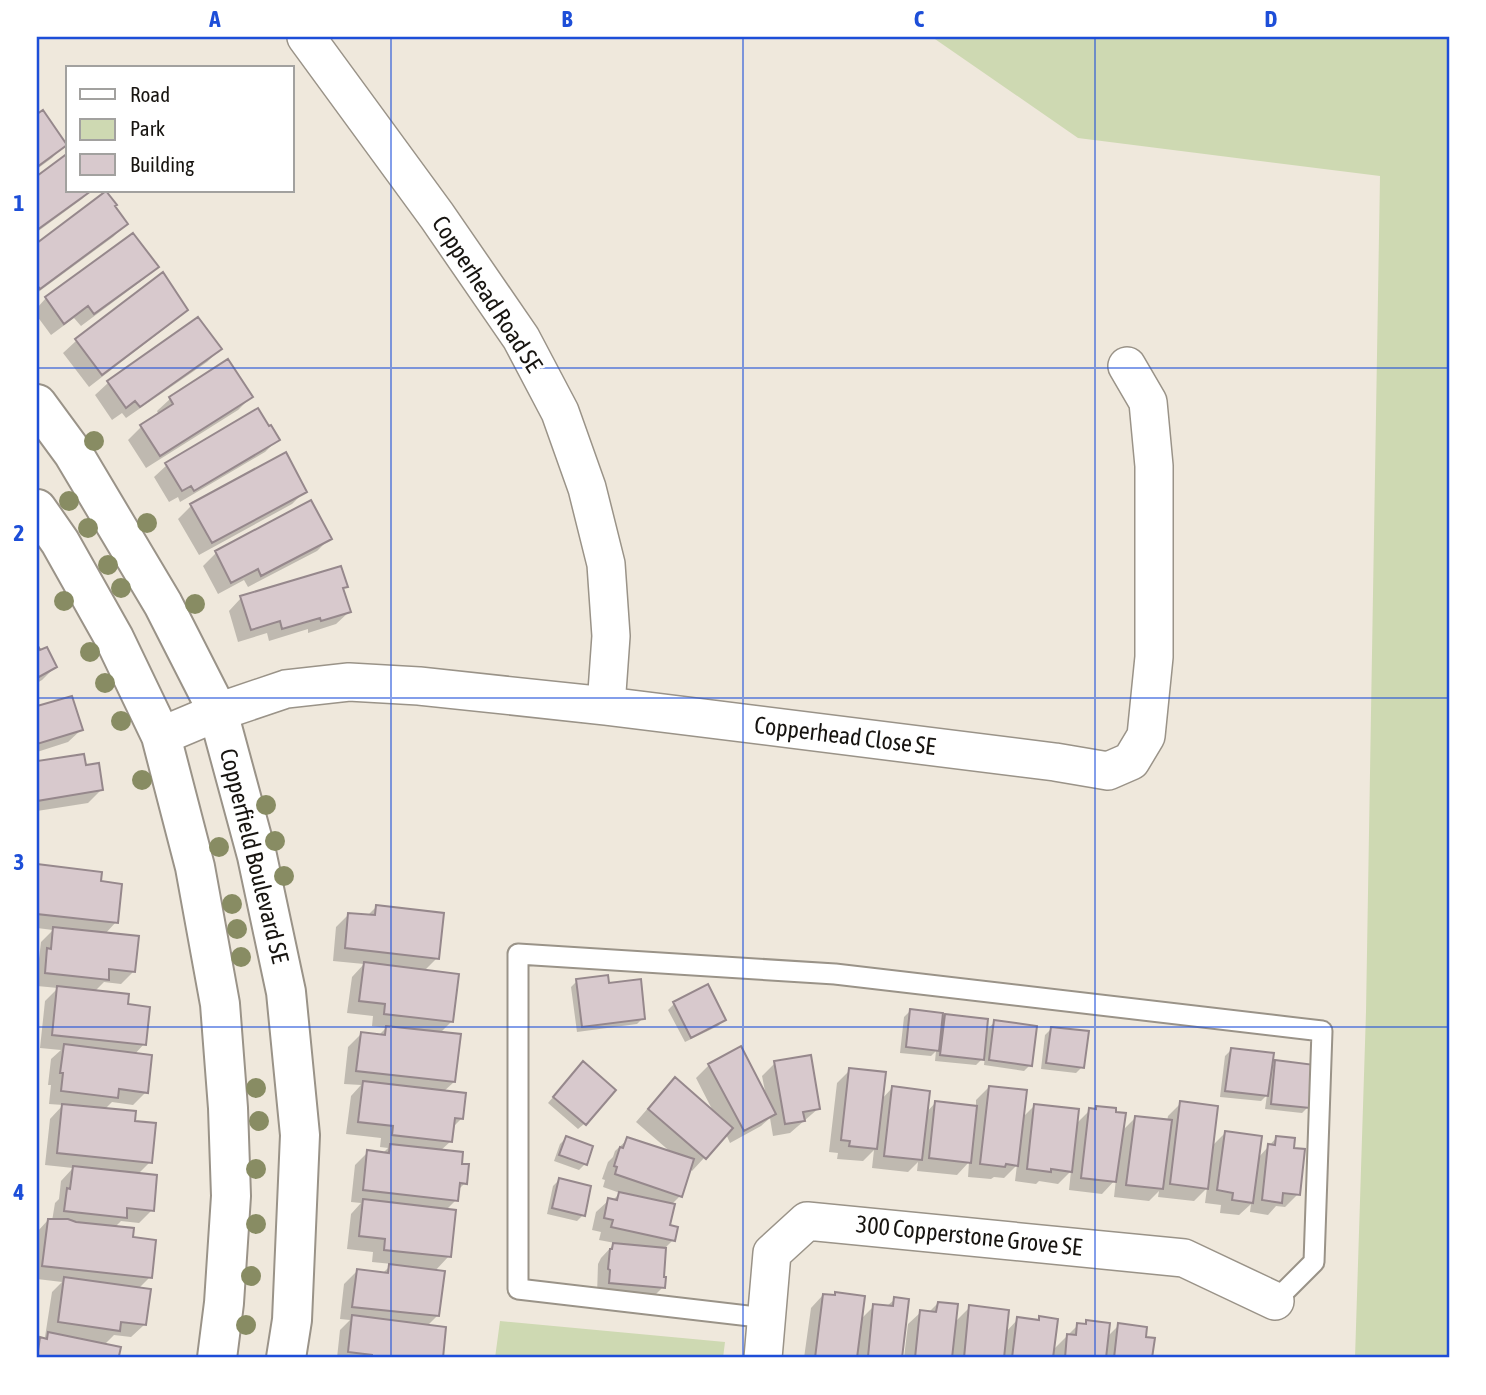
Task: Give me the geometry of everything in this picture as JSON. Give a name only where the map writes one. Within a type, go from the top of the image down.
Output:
[{"type":"street","name":"Copperhead Road SE","points":[[306,37],[437,216],[521,338],[560,412],[587,488],[606,564],[611,636],[606,706]]},
{"type":"street","name":"Copperhead Close SE","points":[[161,736],[218,712],[286,689],[349,682],[419,686],[606,706],[1055,762],[1108,771],[1131,761],[1146,736],[1154,657],[1154,466],[1148,402],[1127,366]]},
{"type":"street","name":"Copperfield Boulevard SE","points":[[37,404],[73,453],[163,604],[218,712],[257,856],[286,992],[300,1135],[292,1321],[286,1358]]},
{"type":"street","points":[[37,509],[60,542],[114,638],[161,736],[195,867],[220,1004],[228,1108],[231,1196],[224,1303],[217,1358]]},
{"type":"street","name":"300 Copperstone Grove SE","points":[[763,1358],[772,1253],[807,1221],[1184,1258],[1275,1301]]},
{"type":"lane","points":[[766,1318],[518,1289],[518,954],[835,974],[1322,1031],[1314,1262],[1275,1301]]},
{"type":"green space","points":[[932,37],[1449,37],[1449,1358],[1355,1358],[1366,1012],[1380,176],[1078,138]]},
{"type":"green space","points":[[500,1321],[725,1342],[723,1358],[495,1358]]},
{"type":"building","points":[[43,110],[66,146],[37,167],[37,114]]},
{"type":"building","points":[[66,154],[66,192],[90,192],[37,230],[37,176]]},
{"type":"building","points":[[105,192],[117,205],[115,206],[128,224],[40,289],[37,285],[37,243]]},
{"type":"building","points":[[133,233],[159,267],[94,314],[88,306],[64,324],[45,297]]},
{"type":"building","points":[[163,272],[188,310],[102,375],[75,339]]},
{"type":"building","points":[[198,317],[222,349],[140,407],[135,401],[126,408],[107,381]]},
{"type":"building","points":[[228,359],[253,397],[160,456],[140,425],[173,404],[169,397]]},
{"type":"building","points":[[258,408],[280,440],[194,491],[191,486],[182,491],[165,463]]},
{"type":"building","points":[[286,452],[307,492],[212,543],[190,504]]},
{"type":"building","points":[[311,500],[332,539],[261,576],[258,569],[231,583],[215,551]]},
{"type":"building","points":[[341,566],[348,587],[343,588],[351,612],[282,629],[280,621],[251,630],[240,596]]},
{"type":"building","points":[[37,644],[40,650],[47,647],[57,667],[37,678]]},
{"type":"building","points":[[72,696],[83,730],[37,744],[37,706]]},
{"type":"building","points":[[84,754],[86,765],[99,763],[103,790],[37,801],[37,761]]},
{"type":"building","points":[[37,864],[102,872],[101,881],[122,884],[118,923],[37,914]]},
{"type":"building","points":[[376,905],[444,913],[439,959],[345,948],[348,913],[375,915]]},
{"type":"building","points":[[53,927],[139,936],[135,972],[109,969],[109,980],[45,973],[47,948],[51,949]]},
{"type":"building","points":[[364,962],[459,974],[453,1022],[384,1014],[385,1004],[359,1001]]},
{"type":"building","points":[[608,975],[609,983],[641,979],[645,1019],[582,1027],[576,979]]},
{"type":"building","points":[[708,984],[726,1020],[691,1038],[673,1002]]},
{"type":"building","points":[[57,986],[129,994],[128,1004],[150,1007],[146,1045],[52,1035]]},
{"type":"building","points":[[910,1009],[943,1013],[939,1051],[906,1047]]},
{"type":"building","points":[[945,1014],[988,1019],[984,1060],[940,1055]]},
{"type":"building","points":[[994,1020],[1037,1026],[1032,1066],[989,1060]]},
{"type":"building","points":[[386,1026],[461,1034],[455,1082],[356,1071],[361,1032],[385,1035]]},
{"type":"building","points":[[1051,1027],[1089,1031],[1084,1068],[1046,1063]]},
{"type":"building","points":[[64,1044],[152,1055],[148,1093],[119,1089],[118,1098],[61,1091],[63,1073],[60,1073]]},
{"type":"building","points":[[741,1046],[776,1114],[744,1131],[708,1064]]},
{"type":"building","points":[[1231,1048],[1274,1053],[1268,1096],[1225,1091]]},
{"type":"building","points":[[811,1055],[820,1109],[803,1112],[805,1121],[785,1124],[774,1061]]},
{"type":"building","points":[[1275,1060],[1315,1065],[1310,1108],[1271,1104]]},
{"type":"building","points":[[583,1061],[616,1090],[586,1125],[553,1097]]},
{"type":"building","points":[[849,1068],[886,1072],[877,1149],[849,1146],[850,1141],[841,1140]]},
{"type":"building","points":[[675,1077],[733,1128],[706,1159],[648,1109]]},
{"type":"building","points":[[363,1081],[466,1093],[463,1119],[455,1118],[452,1142],[392,1135],[393,1126],[358,1122]]},
{"type":"building","points":[[892,1086],[930,1091],[922,1160],[884,1156]]},
{"type":"building","points":[[989,1086],[1027,1090],[1018,1166],[980,1164]]},
{"type":"building","points":[[935,1101],[977,1106],[971,1163],[929,1158]]},
{"type":"building","points":[[1180,1101],[1218,1106],[1208,1189],[1170,1184]]},
{"type":"building","points":[[62,1104],[136,1111],[135,1121],[156,1123],[152,1163],[57,1153]]},
{"type":"building","points":[[1034,1104],[1079,1109],[1072,1172],[1027,1169]]},
{"type":"building","points":[[1096,1106],[1116,1108],[1116,1112],[1126,1113],[1116,1182],[1081,1178],[1089,1108],[1096,1109]]},
{"type":"building","points":[[1135,1116],[1172,1120],[1163,1189],[1126,1185]]},
{"type":"building","points":[[1225,1131],[1262,1136],[1253,1203],[1232,1200],[1233,1193],[1217,1190]]},
{"type":"building","points":[[566,1136],[593,1146],[587,1165],[559,1155]]},
{"type":"building","points":[[1276,1136],[1295,1138],[1294,1148],[1305,1149],[1300,1195],[1283,1193],[1282,1203],[1262,1200],[1268,1144],[1275,1145]]},
{"type":"building","points":[[627,1137],[694,1159],[682,1197],[615,1174],[617,1167],[614,1166],[620,1147],[623,1148]]},
{"type":"building","points":[[390,1144],[463,1152],[462,1164],[469,1164],[467,1184],[460,1183],[458,1201],[363,1190],[367,1150],[389,1153]]},
{"type":"building","points":[[73,1166],[157,1175],[154,1211],[127,1208],[127,1218],[64,1211]]},
{"type":"building","points":[[559,1178],[591,1186],[585,1216],[552,1208]]},
{"type":"building","points":[[619,1192],[675,1204],[670,1225],[678,1227],[675,1241],[611,1227],[613,1220],[604,1218],[608,1198],[617,1200]]},
{"type":"building","points":[[363,1199],[456,1210],[451,1257],[384,1250],[385,1239],[359,1236]]},
{"type":"building","points":[[48,1219],[134,1228],[133,1237],[156,1240],[152,1278],[42,1266]]},
{"type":"building","points":[[613,1243],[666,1248],[665,1288],[609,1283],[610,1249]]},
{"type":"building","points":[[389,1264],[445,1271],[439,1316],[352,1307],[357,1269],[388,1273]]},
{"type":"building","points":[[64,1277],[151,1289],[146,1325],[121,1322],[120,1331],[58,1322]]},
{"type":"building","points":[[835,1292],[865,1296],[857,1358],[815,1358],[823,1294],[835,1295]]},
{"type":"building","points":[[894,1297],[909,1299],[902,1358],[868,1357],[873,1304],[893,1306]]},
{"type":"building","points":[[938,1302],[958,1304],[952,1358],[915,1358],[920,1310],[936,1312]]},
{"type":"building","points":[[969,1305],[1009,1310],[1004,1358],[964,1358]]},
{"type":"building","points":[[352,1315],[446,1327],[443,1358],[372,1358],[372,1355],[348,1352]]},
{"type":"building","points":[[1039,1316],[1058,1319],[1053,1358],[1012,1358],[1017,1317],[1039,1320]]},
{"type":"building","points":[[1086,1320],[1110,1323],[1106,1358],[1065,1358],[1067,1334],[1076,1335],[1077,1323],[1086,1324]]},
{"type":"building","points":[[1118,1323],[1147,1327],[1146,1337],[1155,1338],[1152,1358],[1114,1358]]},
{"type":"building","points":[[48,1332],[121,1347],[119,1356],[129,1358],[37,1358],[40,1337],[47,1339]]}]
